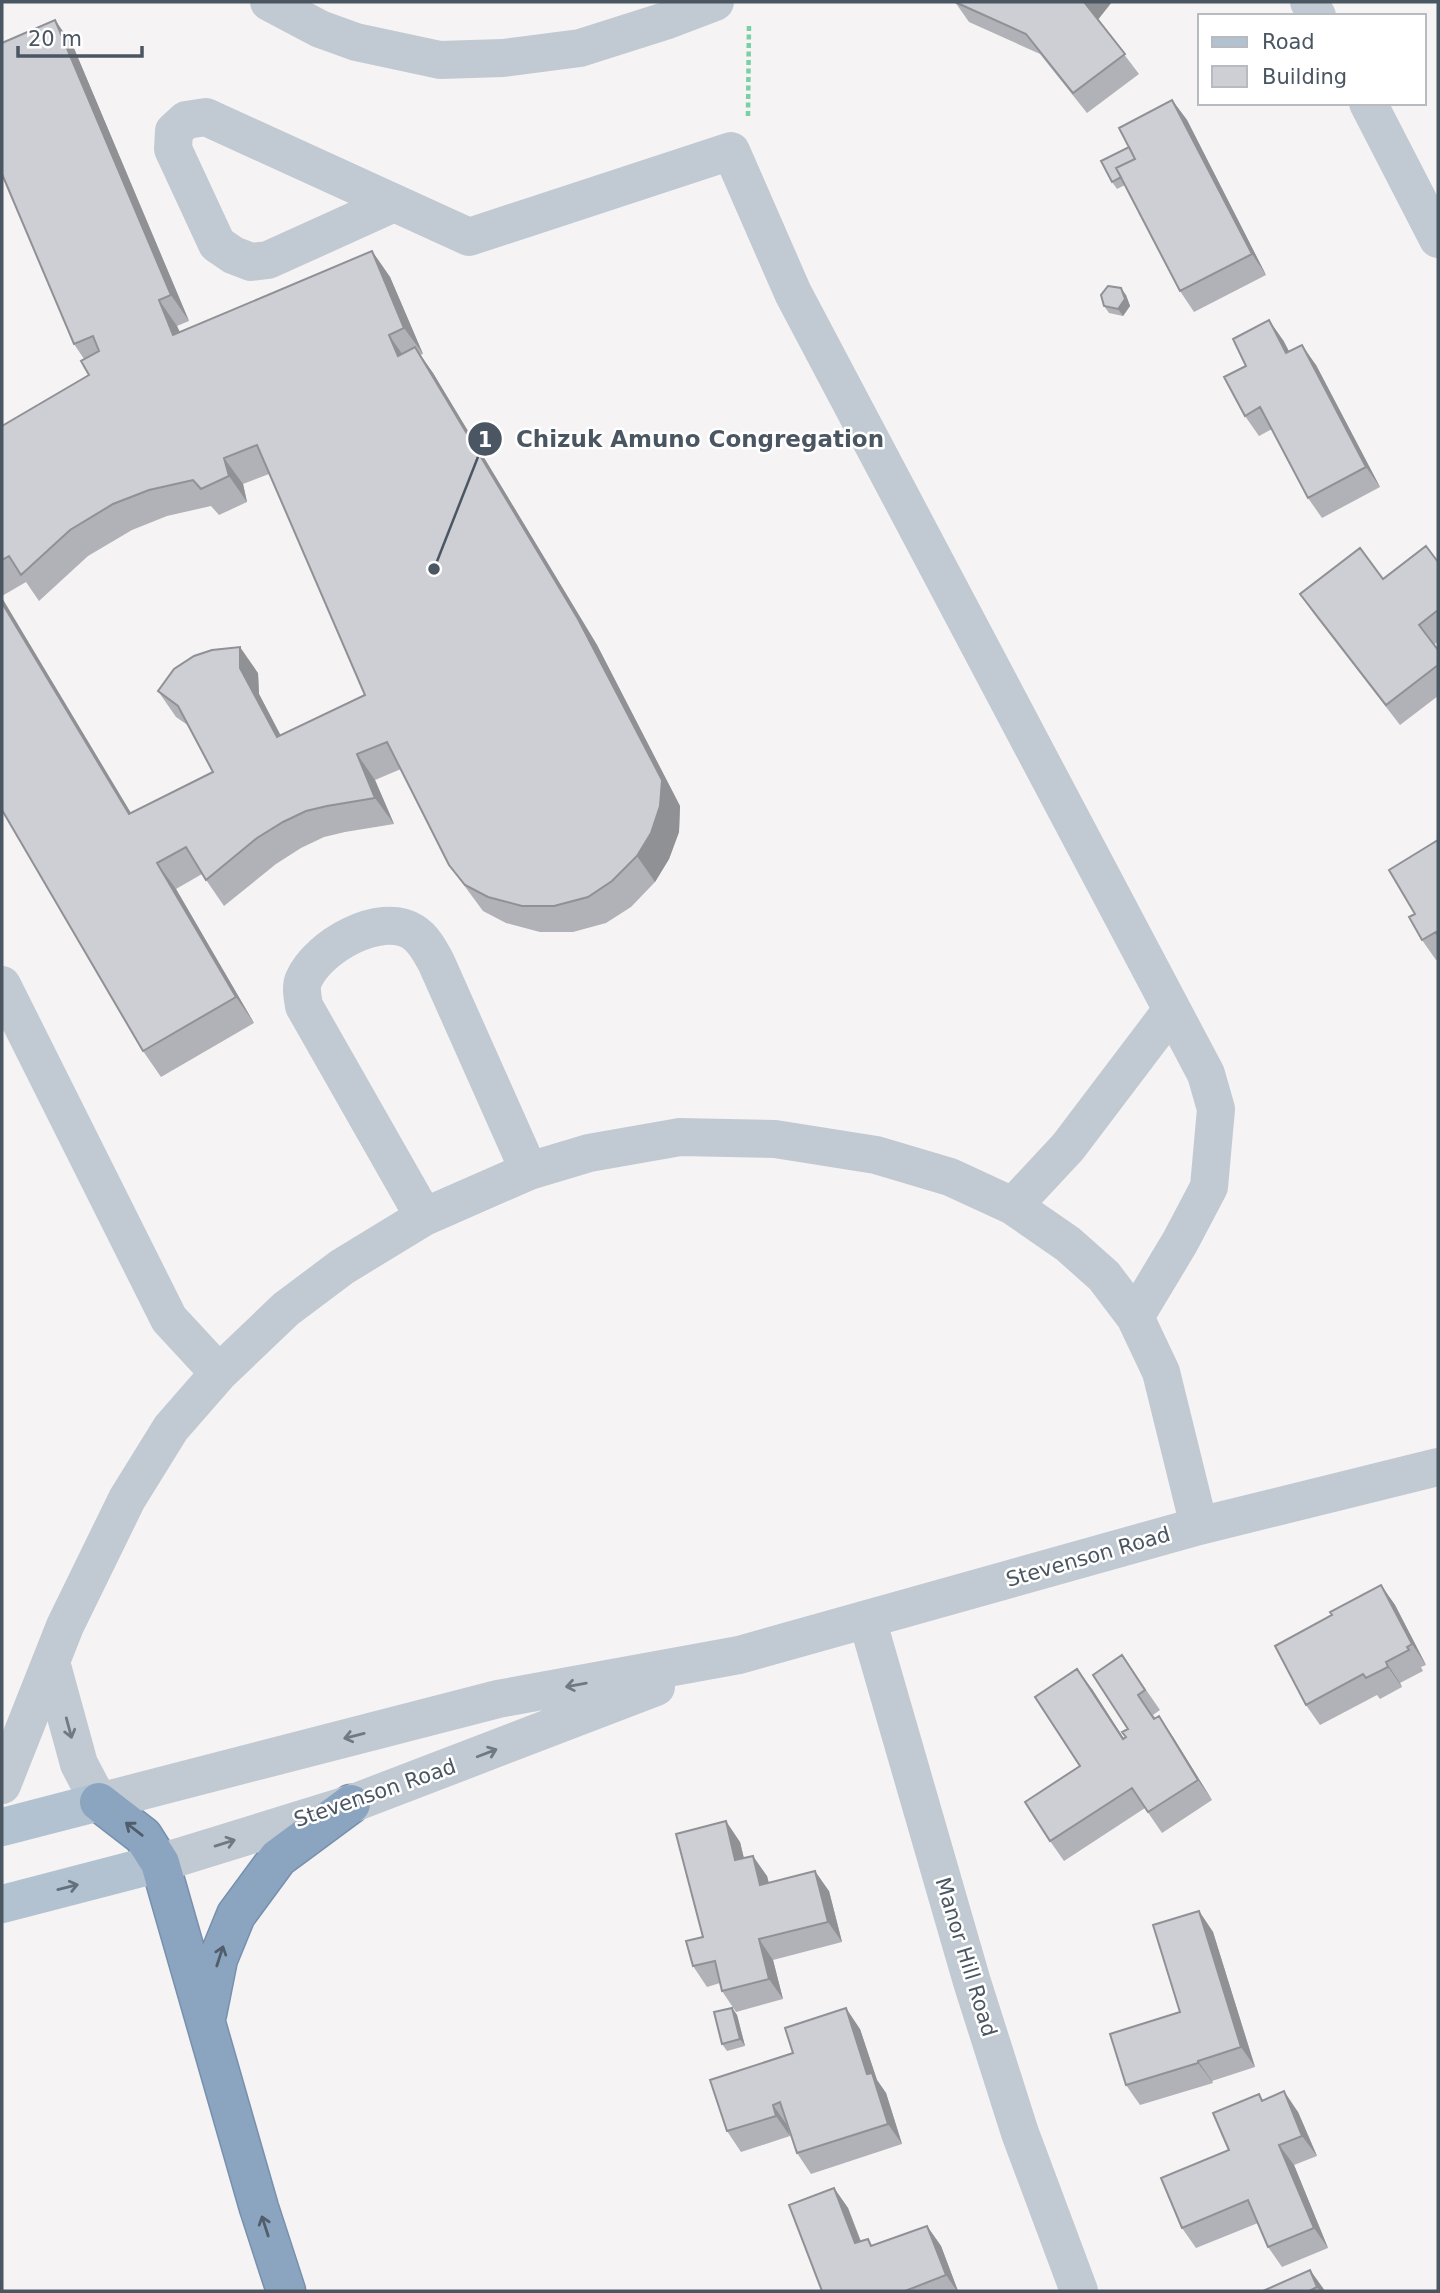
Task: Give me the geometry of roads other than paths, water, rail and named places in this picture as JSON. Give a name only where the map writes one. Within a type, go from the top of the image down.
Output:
[{"type":"highway","points":[[99,1802],[143,1836],[160,1863],[259,2208],[286,2291]]},
{"type":"highway","points":[[206,2023],[218,1959],[236,1915],[278,1858],[351,1804]]},
{"type":"main road","name":"Stevenson Road","points":[[2,1827],[99,1802]]},
{"type":"main road","name":"Stevenson Road","points":[[2,1904],[160,1863]]},
{"type":"street","points":[[269,2],[320,29],[356,42],[440,60],[503,58],[580,48],[715,2]]},
{"type":"street","points":[[1369,105],[1438,239]]},
{"type":"street","points":[[394,203],[268,260],[251,262],[233,255],[217,244],[173,149],[174,131],[186,120],[206,117],[469,237],[731,151],[793,293],[1206,1074],[1216,1109],[1209,1187],[1135,1317]]},
{"type":"street","points":[[424,1217],[304,1006],[302,982],[313,964],[331,947],[358,933],[396,926],[412,931],[424,941],[436,962],[529,1171]]},
{"type":"street","points":[[2,985],[169,1319],[219,1373]]},
{"type":"street","points":[[1013,1206],[1068,1147],[1171,1011]]},
{"type":"street","points":[[2,1785],[65,1626],[127,1499],[171,1428],[219,1373],[286,1308],[342,1267],[424,1217],[529,1171],[589,1153],[680,1137],[775,1139],[876,1156],[950,1177],[1013,1206],[1068,1244],[1104,1276],[1135,1317],[1161,1372],[1199,1526]]},
{"type":"street","name":"Stevenson Road","points":[[160,1863],[351,1804],[740,1655],[1199,1526],[1438,1467]]},
{"type":"street","name":"Manor Hill Road","points":[[867,1619],[972,1982],[1020,2133],[1079,2291]]},
{"type":"street","name":"Stevenson Road","points":[[99,1802],[498,1699],[740,1655]]},
{"type":"street","points":[[51,1662],[79,1764],[99,1802]]},
{"type":"place","name":"Chizuk Amuno Congregation","points":[[434,569]]}]
